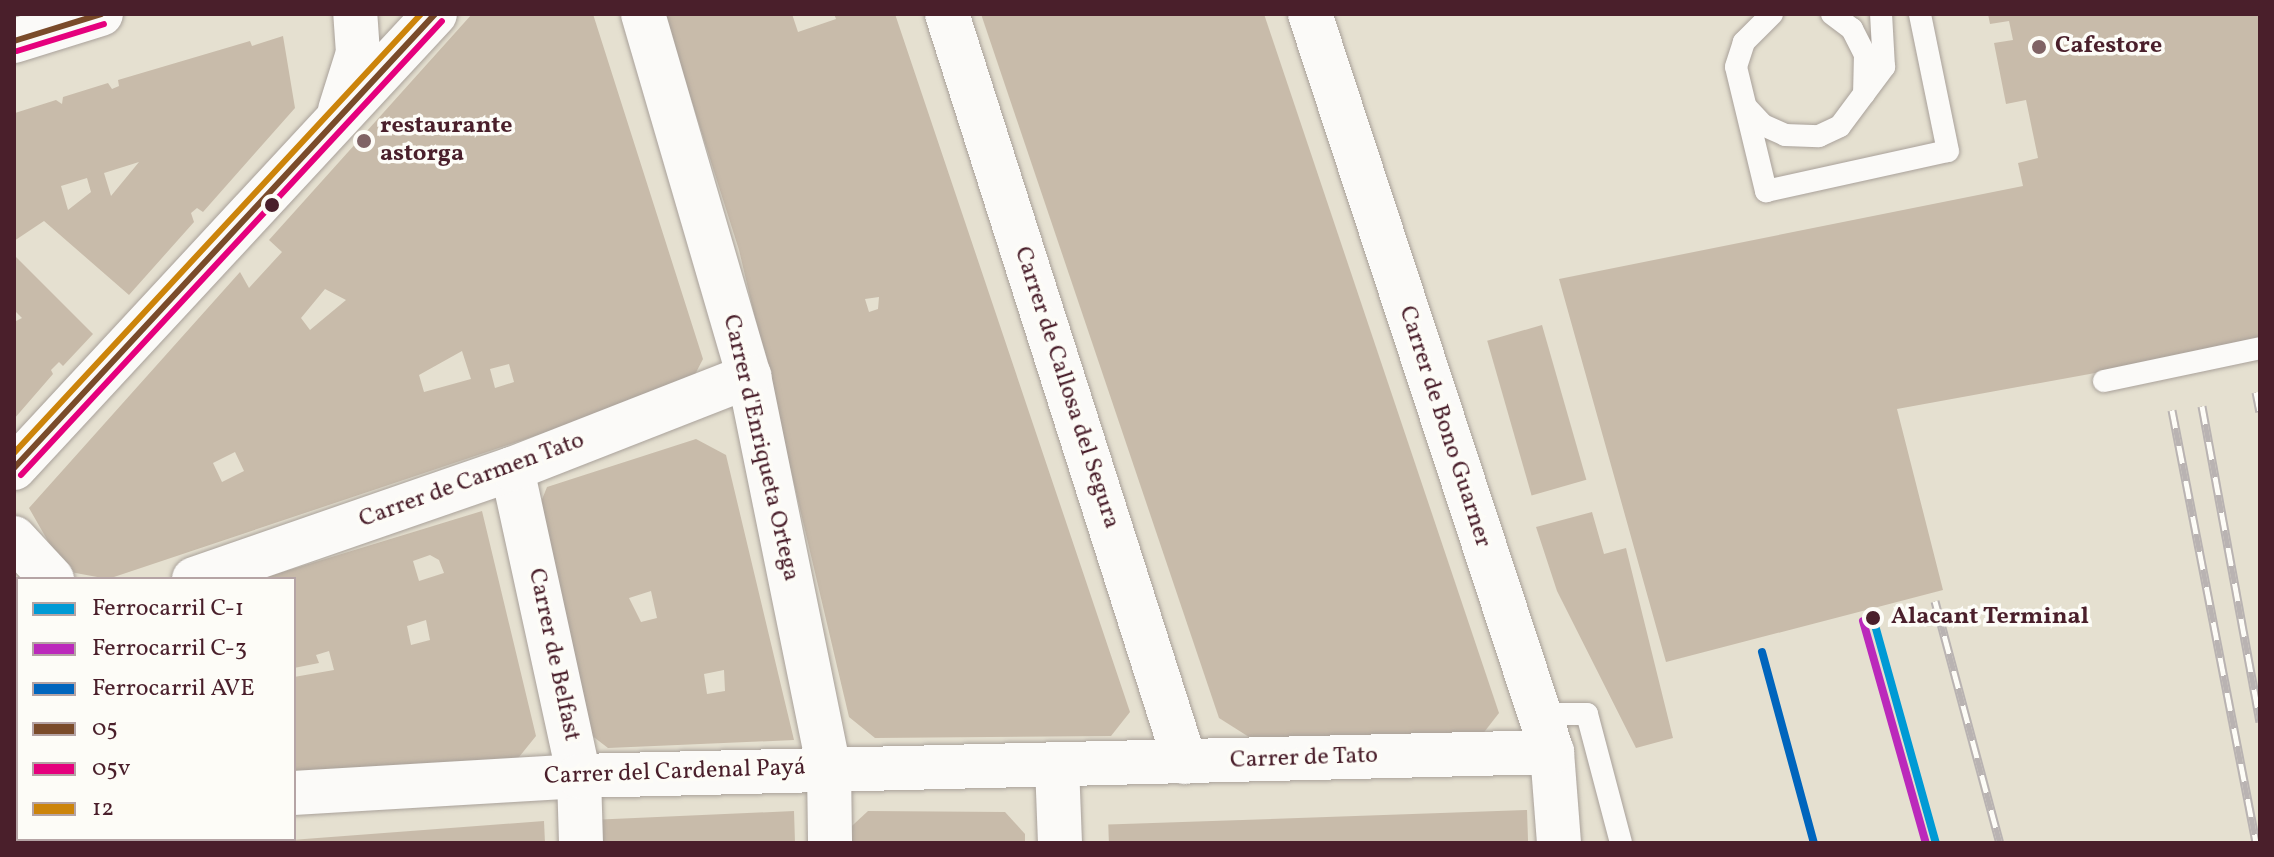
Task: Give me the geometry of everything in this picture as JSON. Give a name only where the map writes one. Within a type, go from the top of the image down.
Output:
[{"type":"street","points":[[14,41],[101,14]]},
{"type":"street","points":[[334,128],[358,53],[355,14]]},
{"type":"street","points":[[14,468],[334,128],[435,14]]},
{"type":"street","name":"Carrer d'Enriqueta Ortega","points":[[643,14],[749,376],[829,768],[830,843]]},
{"type":"street","name":"Carrer de Callosa del Segura","points":[[947,14],[1185,762]]},
{"type":"street","name":"Carrer de Bono Guarner","points":[[1310,14],[1546,733],[1559,843]]},
{"type":"street","name":"Carrer de Carmen Tato","points":[[200,577],[512,469],[749,376]]},
{"type":"street","name":"Carrer de Belfast","points":[[512,469],[579,776],[581,843]]},
{"type":"street","points":[[14,538],[50,577]]},
{"type":"street","name":"Carrer de Tato","points":[[1057,765],[1185,762],[1546,733]]},
{"type":"street","points":[[1057,765],[1060,843]]},
{"type":"street","name":"Carrer del Cardenal Payá","points":[[296,793],[579,776],[1057,765]]},
{"type":"lane","points":[[1772,14],[1744,42],[1736,67],[1766,191],[1948,151],[1920,14]]},
{"type":"lane","points":[[1832,14],[1852,29],[1865,54],[1868,77],[1862,99]]},
{"type":"lane","points":[[1747,108],[1763,125],[1785,135],[1819,136],[1840,126],[1884,67],[1881,14]]},
{"type":"lane","points":[[2104,381],[2260,348]]},
{"type":"lane","points":[[1546,733],[1587,714],[1621,843]]},
{"type":"building","points":[[472,14],[593,14],[703,359],[690,384],[114,577],[65,571],[29,508],[240,272],[249,288],[282,252],[269,240]],"holes":[[[325,289],[346,300],[310,330],[301,318]],[[462,351],[471,379],[424,392],[419,375]],[[509,364],[514,382],[495,388],[490,369]],[[235,452],[244,471],[222,482],[213,463]]]},
{"type":"building","points":[[664,14],[792,14],[798,32],[836,19],[834,14],[895,14],[1130,712],[1111,736],[875,738],[849,717],[739,250]],"holes":[[[879,297],[878,309],[869,312],[865,299]]]},
{"type":"building","points":[[981,14],[1264,14],[1499,713],[1478,740],[1249,737],[1219,718]]},
{"type":"building","points":[[1988,14],[2260,14],[2260,343],[1897,409],[1943,590],[1666,662],[1559,279],[2023,186],[2018,163],[2038,158],[2026,100],[2006,104],[1994,43],[2013,40],[2009,21],[1990,24]]},
{"type":"building","points":[[283,36],[295,108],[203,212],[197,208],[191,213],[194,222],[129,295],[44,221],[14,241],[15,113],[56,100],[62,104],[63,97],[108,83],[112,89],[119,86],[118,80],[250,41],[252,46]],"holes":[[[139,162],[111,196],[104,173]],[[87,178],[91,192],[68,210],[61,186]]]},
{"type":"building","points":[[14,255],[93,334],[63,366],[59,362],[51,370],[53,374],[14,419],[14,322],[22,318],[14,310]]},
{"type":"building","points":[[1542,325],[1586,480],[1532,495],[1487,341]]},
{"type":"building","points":[[696,439],[726,455],[794,740],[608,748],[582,728],[533,522],[547,487]],"holes":[[[651,591],[657,618],[641,622],[629,598]],[[724,670],[725,691],[707,694],[704,674]]]},
{"type":"building","points":[[482,511],[536,736],[515,762],[296,777],[296,677],[334,670],[329,651],[316,655],[319,663],[296,668],[296,577],[266,577]],"holes":[[[430,555],[439,560],[444,573],[419,581],[413,561]],[[426,620],[430,640],[411,645],[407,626]]]},
{"type":"building","points":[[1592,512],[1604,554],[1626,548],[1673,738],[1636,748],[1557,591],[1536,527]]},
{"type":"building","points":[[1527,810],[1528,843],[1109,843],[1108,825]]},
{"type":"building","points":[[794,811],[795,843],[592,843],[590,820]]},
{"type":"building","points":[[868,811],[1005,812],[1025,834],[1025,843],[841,843],[840,837]]},
{"type":"building","points":[[544,821],[545,843],[278,843]]},
{"type":"building","points":[[75,841],[182,841],[182,843]]},
{"type":"railway","points":[[2256,392],[2260,412]]},
{"type":"railway","points":[[2202,406],[2260,722]]},
{"type":"railway","points":[[2172,410],[2256,843]]},
{"type":"railway","points":[[1935,601],[2000,843]]},
{"type":"rail line","name":"C-1","points":[[1873,618],[1936,843]]},
{"type":"rail line","name":"C-3","points":[[1863,621],[1926,843]]},
{"type":"rail line","name":"AVE","points":[[1762,652],[1814,843]]},
{"type":"transit line","name":"05","points":[[14,41],[101,14]]},
{"type":"transit line","name":"12","points":[[14,453],[421,14]]},
{"type":"transit line","name":"05","points":[[14,468],[435,14]]},
{"type":"transit line","name":"05v","points":[[21,475],[442,21]]},
{"type":"transit line","name":"05v","points":[[17,51],[104,24]]},
{"type":"place","name":"Cafestore","points":[[2039,47]]},
{"type":"place","name":"restaurante astorga","points":[[364,141]]},
{"type":"place","name":"Alacant Terminal","points":[[1873,618]]}]
